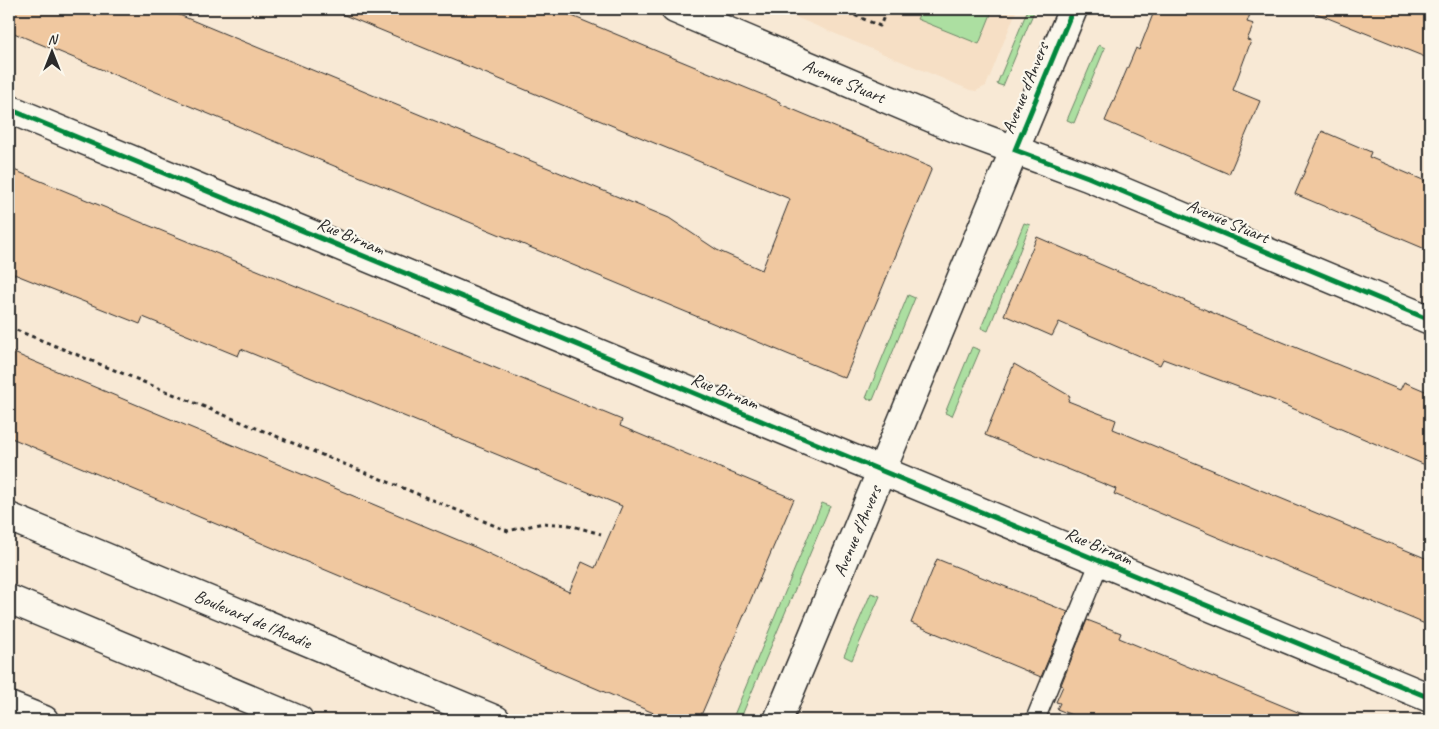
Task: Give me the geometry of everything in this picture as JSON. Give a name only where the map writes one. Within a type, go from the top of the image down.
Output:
[{"type":"street","name":"Avenue Stuart","points":[[675,9],[958,129],[1088,177],[1430,320]]},
{"type":"street","name":"Avenue d'Anvers","points":[[778,720],[1073,9]]},
{"type":"street","name":"Rue Birnam","points":[[9,109],[1430,698]]},
{"type":"street","name":"Boulevard de l'Acadie","points":[[9,517],[496,720]]},
{"type":"street","points":[[9,599],[299,720]]},
{"type":"street","points":[[9,706],[44,720]]},
{"type":"lane","points":[[1035,720],[1100,561]]},
{"type":"path","points":[[840,9],[880,26],[888,9]]},
{"type":"path","points":[[9,327],[508,531],[543,523],[569,526],[601,534]]},
{"type":"shaded area","points":[[776,9],[1017,9],[986,86],[976,91]]},
{"type":"green space","points":[[922,9],[993,9],[979,44],[917,19]]},
{"type":"green space","points":[[1028,9],[1035,9],[1003,86],[997,84]]},
{"type":"green space","points":[[1099,45],[1105,48],[1074,123],[1067,120]]},
{"type":"green space","points":[[1024,223],[1030,225],[988,331],[981,328]]},
{"type":"green space","points":[[908,295],[915,298],[873,400],[866,398]]},
{"type":"green space","points":[[972,347],[980,350],[952,416],[945,413]]},
{"type":"green space","points":[[822,503],[830,506],[740,720],[732,720]]},
{"type":"green space","points":[[871,593],[880,596],[852,660],[844,656]]},
{"type":"building","points":[[9,9],[165,9],[669,218],[717,250],[762,270],[790,199],[332,10],[555,9],[780,102],[780,104],[932,168],[845,378],[9,31]]},
{"type":"building","points":[[1155,9],[1252,9],[1247,22],[1254,24],[1247,40],[1251,41],[1233,90],[1260,101],[1229,174],[1105,121],[1136,48],[1139,50]]},
{"type":"building","points":[[1430,9],[1430,59],[1308,10]]},
{"type":"building","points":[[1322,131],[1371,152],[1369,157],[1430,183],[1430,251],[1295,194]]},
{"type":"building","points":[[9,168],[622,420],[620,426],[794,499],[699,720],[670,720],[539,664],[447,621],[9,437],[9,351],[477,548],[569,592],[582,562],[595,568],[622,506],[241,349],[238,356],[143,317],[140,324],[9,272]]},
{"type":"building","points":[[1037,237],[1241,325],[1400,390],[1404,382],[1430,393],[1430,467],[1273,400],[1163,359],[1160,365],[1059,322],[1052,336],[1004,315]]},
{"type":"building","points":[[1014,364],[1070,396],[1068,401],[1116,420],[1113,429],[1430,560],[1430,626],[1114,494],[1116,489],[985,435]]},
{"type":"building","points":[[937,559],[1068,612],[1041,677],[911,623]]},
{"type":"building","points":[[1087,620],[1121,633],[1119,638],[1317,720],[1084,720],[1057,709],[1060,703],[1056,702],[1063,686],[1061,685]]},
{"type":"cycle path","points":[[1073,9],[1015,150],[1088,177],[1430,320]]},
{"type":"cycle path","points":[[9,109],[1430,698]]}]
